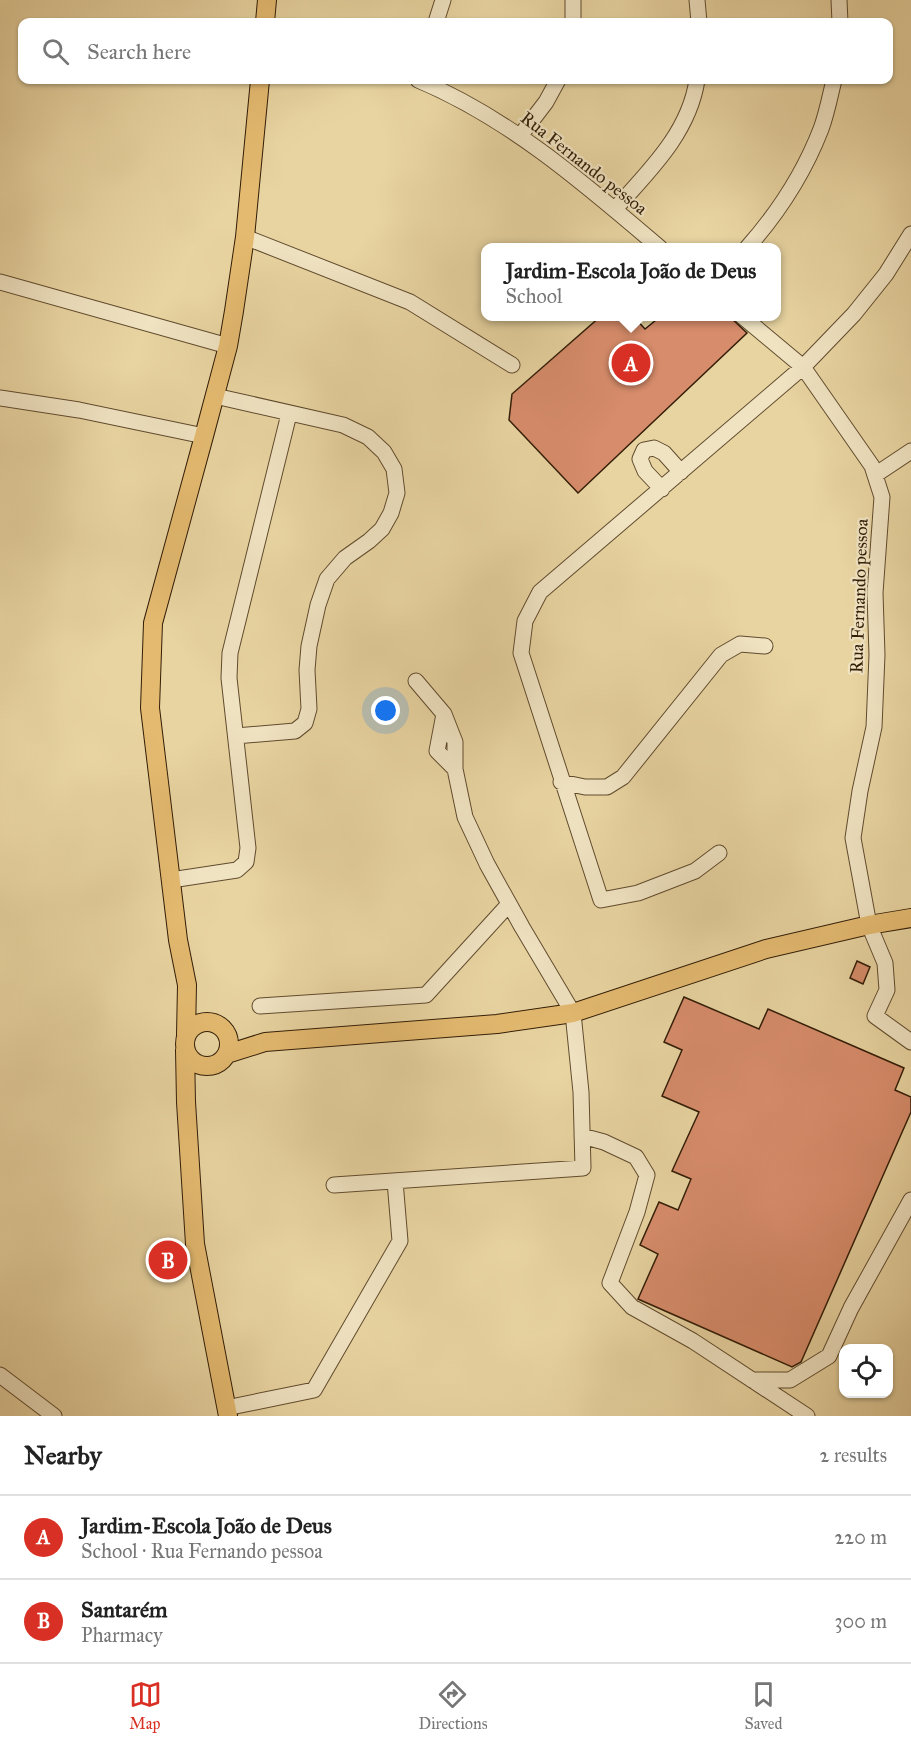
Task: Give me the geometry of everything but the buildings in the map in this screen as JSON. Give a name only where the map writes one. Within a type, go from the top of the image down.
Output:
[{"type":"main road","points":[[265,18],[267,0]]},
{"type":"main road","points":[[227,1412],[195,1245],[186,1102],[187,985],[178,940],[150,708],[153,623],[228,346],[239,285],[260,84]]},
{"type":"main road","points":[[265,1042],[217,1025],[195,1024],[185,1043],[192,1061],[211,1066],[217,1064],[227,1054],[265,1042],[497,1024],[573,1012],[766,949],[869,925],[911,918]]},
{"type":"main road","points":[[187,985],[229,1041],[227,1054]]},
{"type":"main road","points":[[186,1102],[211,1066]]},
{"type":"street","points":[[437,18],[443,0]]},
{"type":"street","points":[[573,0],[573,18]]},
{"type":"street","points":[[697,0],[699,18]]},
{"type":"street","points":[[839,0],[840,18]]},
{"type":"street","name":"Rua Fernando pessoa","points":[[428,84],[486,114],[520,136],[615,209],[654,243]]},
{"type":"street","points":[[520,136],[546,102],[556,84]]},
{"type":"street","points":[[615,209],[654,166],[683,126],[697,84]]},
{"type":"street","points":[[751,243],[766,226],[800,176],[821,129],[833,84]]},
{"type":"street","points":[[719,853],[695,871],[638,893],[601,900],[521,653],[525,621],[540,592],[803,367],[854,314],[886,274],[911,234]]},
{"type":"street","points":[[245,237],[410,302],[512,365]]},
{"type":"street","points":[[0,282],[228,346]]},
{"type":"street","name":"Rua Fernando pessoa","points":[[748,321],[803,367],[872,466],[882,497],[875,593],[877,655],[874,727],[860,791],[853,838],[869,925],[885,963],[887,990],[875,1016],[911,1042]]},
{"type":"street","points":[[215,396],[343,425],[368,437],[384,452],[394,469],[397,492],[391,513],[382,529],[345,558],[327,579],[318,604],[309,646],[306,670],[309,709],[305,723],[295,731],[236,736]]},
{"type":"street","points":[[0,398],[79,410],[204,436]]},
{"type":"street","points":[[171,880],[237,870],[246,862],[248,848],[229,678],[230,653],[289,414]]},
{"type":"street","points":[[662,489],[645,471],[640,459],[644,450],[654,448],[664,453],[681,472]]},
{"type":"street","points":[[875,474],[911,451]]},
{"type":"street","points":[[561,782],[585,787],[607,787],[623,777],[721,655],[740,644],[765,646]]},
{"type":"street","points":[[334,1185],[583,1168],[580,1092],[573,1012],[487,864],[465,817],[455,769],[455,742],[444,714],[416,681]]},
{"type":"street","points":[[260,1006],[426,995],[509,904]]},
{"type":"street","points":[[582,1136],[604,1142],[636,1157],[647,1175],[637,1212],[610,1283],[632,1307],[693,1341],[807,1416]]},
{"type":"street","points":[[227,1412],[314,1390],[400,1241],[395,1181]]},
{"type":"street","points":[[752,1380],[790,1380],[829,1356],[851,1308],[911,1200]]},
{"type":"street","points":[[0,1376],[51,1415]]},
{"type":"place","name":"Jardim-Escola João de Deus","points":[[631,363]]},
{"type":"place","name":"Santarém","points":[[168,1260]]}]
